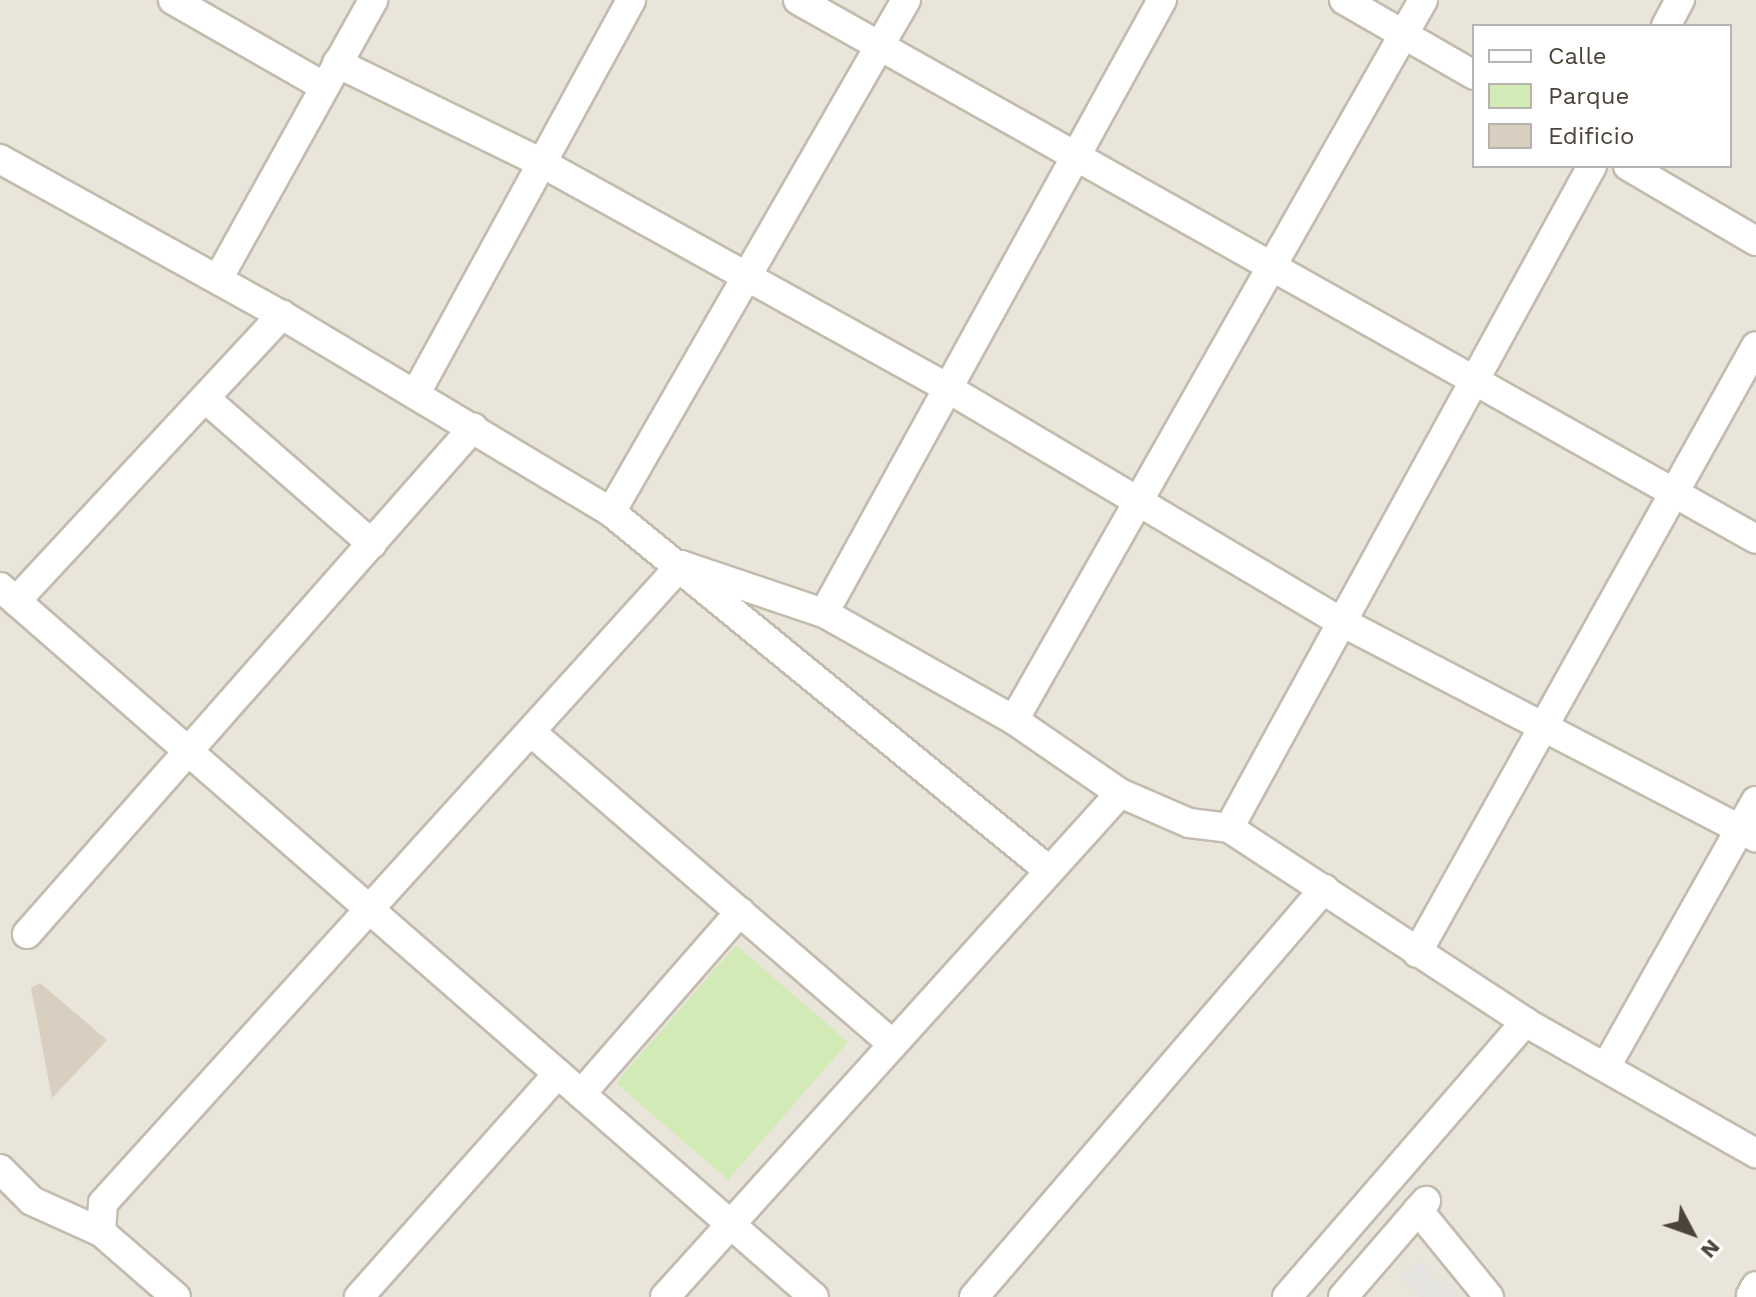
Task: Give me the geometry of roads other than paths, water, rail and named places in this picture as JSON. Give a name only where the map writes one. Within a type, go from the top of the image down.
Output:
[{"type":"street","points":[[173,0],[330,75],[542,163],[745,280],[949,389],[1139,505],[1338,620],[1748,834]]},
{"type":"street","points":[[218,279],[373,0]]},
{"type":"street","points":[[416,393],[631,0]]},
{"type":"street","points":[[798,0],[1472,374],[1756,539]]},
{"type":"street","points":[[611,512],[906,0]]},
{"type":"street","points":[[824,613],[1162,0]]},
{"type":"street","points":[[1344,0],[1472,74]]},
{"type":"street","points":[[1014,720],[1139,505],[1423,0]]},
{"type":"street","points":[[1667,24],[1680,0]]},
{"type":"street","points":[[0,159],[282,315],[611,512],[681,565],[1047,869]]},
{"type":"street","points":[[1229,828],[1472,374],[1591,168]]},
{"type":"street","points":[[1631,168],[1756,241]]},
{"type":"street","points":[[282,315],[207,400],[8,594],[814,1297]]},
{"type":"street","points":[[1417,953],[1547,728],[1756,346]]},
{"type":"street","points":[[207,400],[372,544]]},
{"type":"street","points":[[27,934],[190,753],[473,428]]},
{"type":"street","points":[[681,565],[824,613],[1014,720],[1120,793],[1189,823],[1229,828],[1525,1022],[1607,1065],[1756,1153]]},
{"type":"street","points":[[101,1232],[103,1203],[681,565]]},
{"type":"street","points":[[531,732],[890,1042]]},
{"type":"street","points":[[665,1297],[890,1042],[1120,793]]},
{"type":"street","points":[[1607,1065],[1748,834],[1756,801]]},
{"type":"street","points":[[974,1297],[1324,889]]},
{"type":"street","points":[[581,1094],[740,912]]},
{"type":"street","points":[[1287,1297],[1525,1022]]},
{"type":"street","points":[[359,1297],[558,1074]]},
{"type":"street","points":[[0,1169],[32,1201],[101,1232],[176,1297]]},
{"type":"street","points":[[1343,1297],[1422,1206],[1489,1297]]}]
